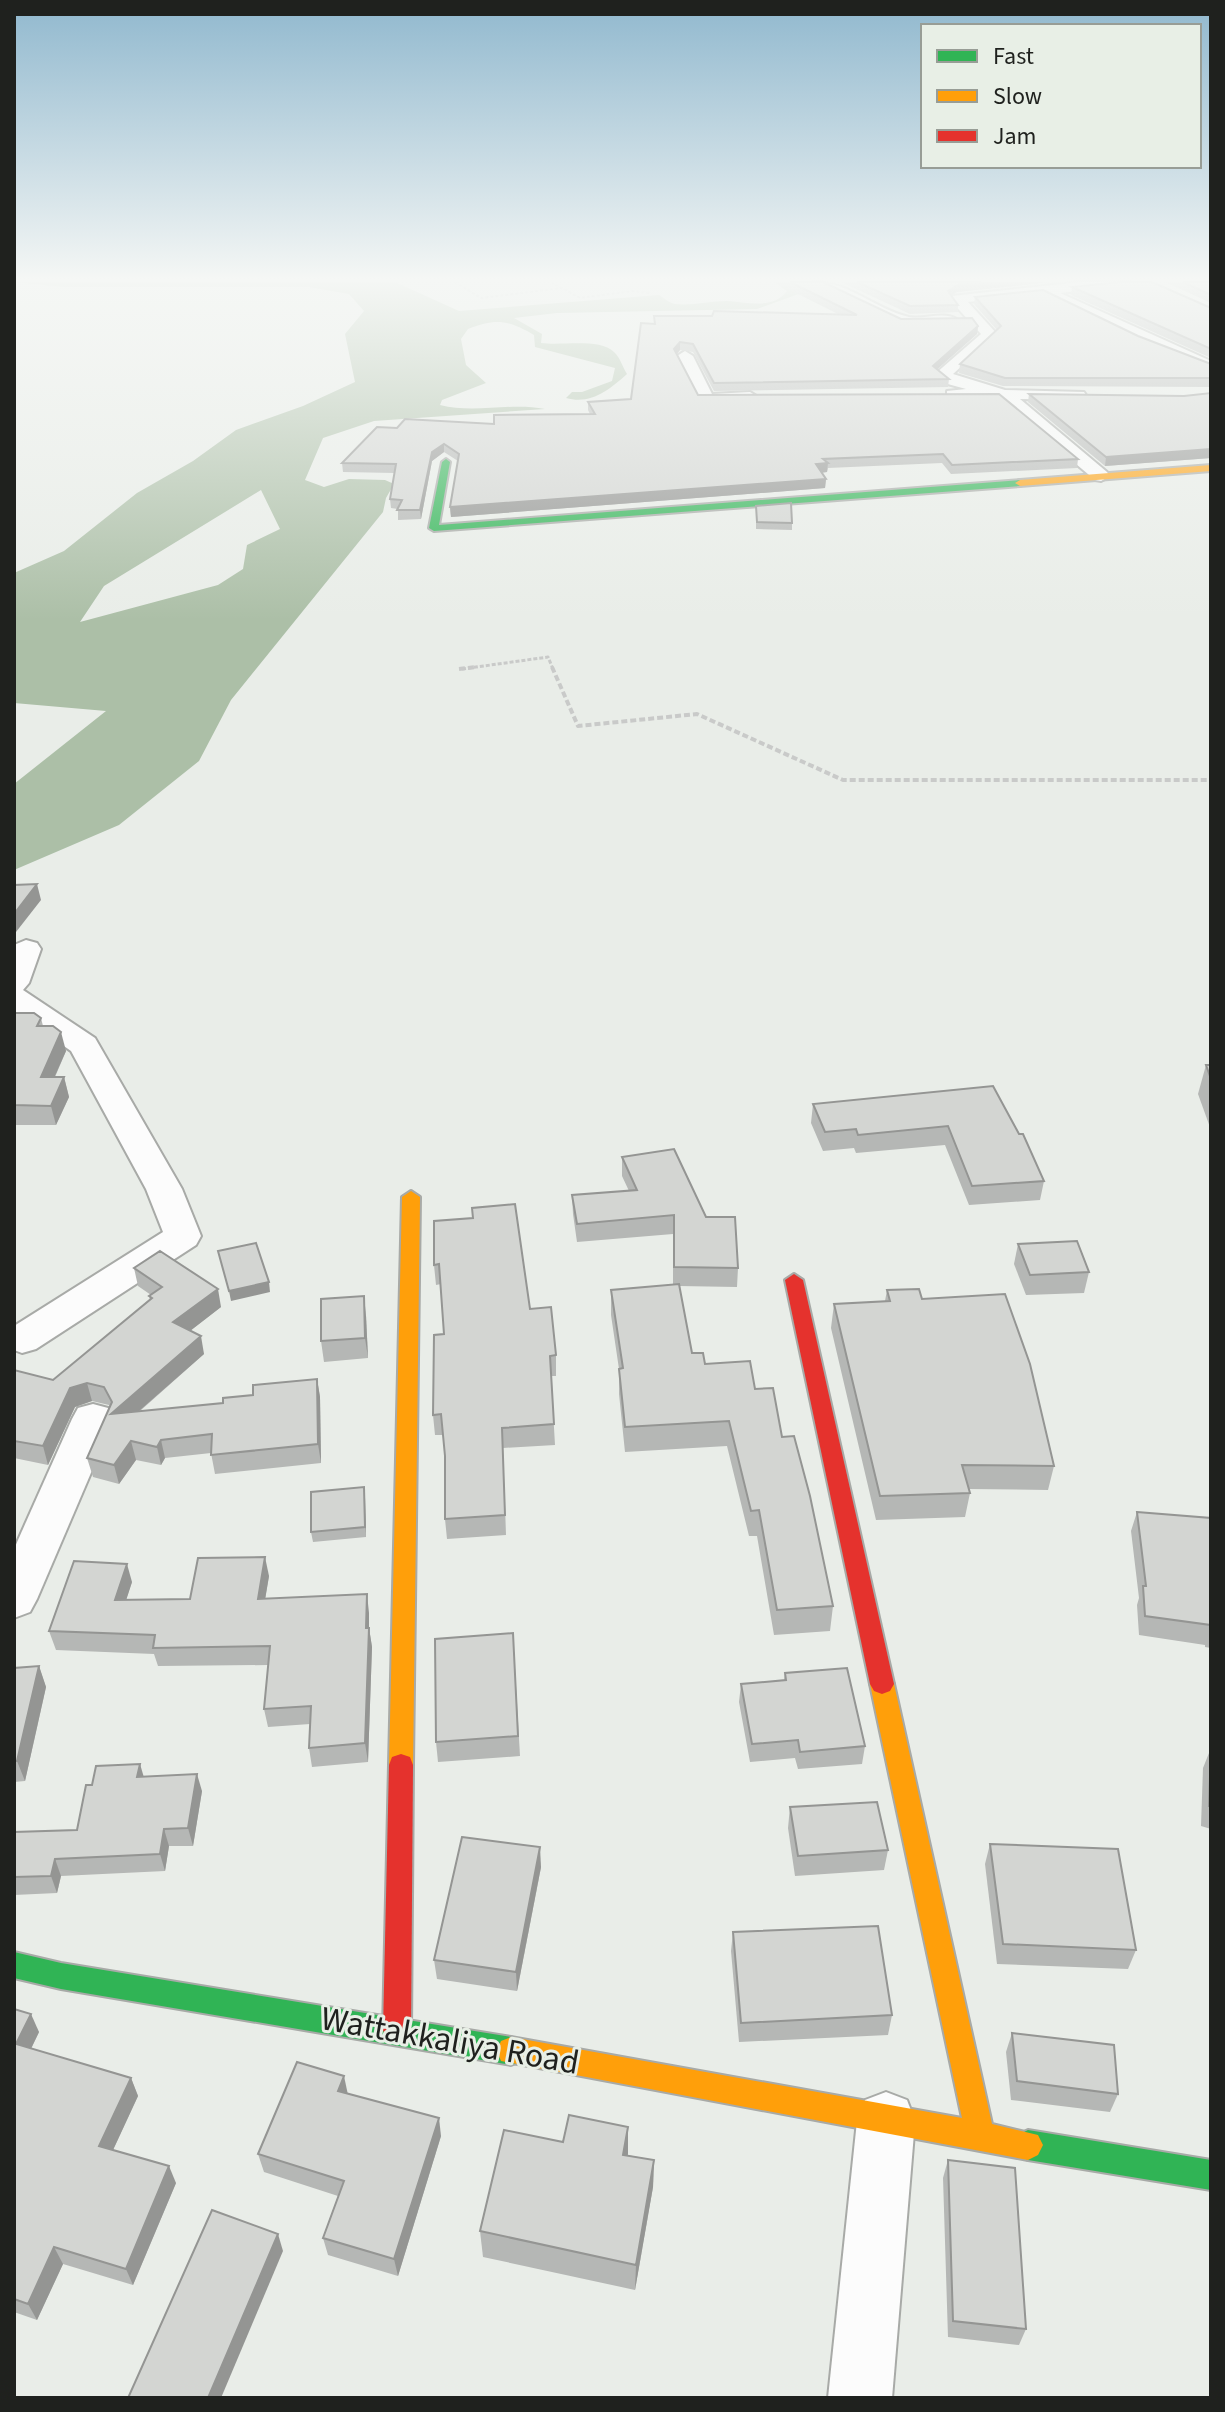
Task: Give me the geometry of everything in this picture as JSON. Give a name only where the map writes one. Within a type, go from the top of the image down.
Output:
[{"type":"street","points":[[704,395],[706,399],[767,397]]},
{"type":"street","points":[[1004,395],[1101,476]]},
{"type":"street","points":[[1053,395],[1093,395]]},
{"type":"street","points":[[446,462],[434,528],[1211,468]]},
{"type":"street","points":[[14,983],[26,949]]},
{"type":"street","points":[[14,997],[84,1045],[164,1189],[183,1236],[17,1341]]},
{"type":"street","points":[[397,2030],[411,1197]]},
{"type":"street","points":[[794,1280],[980,2135]]},
{"type":"street","points":[[14,1599],[93,1419]]},
{"type":"street","name":"Wattakkaliya Road","points":[[14,1965],[61,1976],[397,2030],[886,2121],[1211,2175]]},
{"type":"street","points":[[860,2398],[886,2121]]},
{"type":"path","points":[[459,669],[548,657],[578,726],[697,714],[843,780],[1211,780]]},
{"type":"shaded area","points":[[328,395],[456,395],[442,400],[440,405],[545,409],[374,421],[323,438],[305,480],[324,487],[349,479],[385,480],[394,484],[383,512],[231,700],[199,761],[119,825],[14,870],[14,784],[106,711],[14,703],[14,573],[64,551],[137,493],[193,461],[236,430]],"holes":[[[261,490],[280,529],[247,545],[243,569],[218,585],[80,622],[104,586]]]},
{"type":"shaded area","points":[[569,395],[598,395],[575,400],[566,398]]},
{"type":"building","points":[[632,395],[1000,395],[1078,459],[952,465],[943,454],[823,459],[828,463],[816,464],[826,479],[450,507],[459,454],[444,444],[432,452],[420,510],[397,510],[402,500],[390,499],[396,464],[342,463],[377,427],[397,428],[405,419],[494,424],[494,415],[595,414],[588,402],[631,399]]},
{"type":"building","points":[[1030,395],[1072,395],[1211,395],[1211,449],[1106,457]]},
{"type":"building","points":[[791,503],[792,523],[757,522],[756,506]]},
{"type":"building","points":[[37,884],[14,914],[14,885]]},
{"type":"building","points":[[14,1013],[34,1013],[41,1018],[37,1026],[53,1026],[61,1032],[41,1077],[64,1077],[51,1106],[14,1105]]},
{"type":"building","points":[[993,1086],[1019,1134],[1023,1134],[1044,1181],[972,1186],[948,1126],[858,1135],[856,1129],[825,1132],[813,1104]]},
{"type":"building","points":[[674,1149],[706,1217],[735,1217],[738,1268],[674,1267],[674,1215],[577,1224],[572,1195],[637,1190],[622,1157]]},
{"type":"building","points":[[515,1204],[530,1309],[551,1307],[556,1355],[550,1356],[554,1424],[502,1428],[505,1515],[445,1519],[441,1414],[433,1415],[434,1335],[444,1334],[439,1264],[434,1265],[434,1221],[473,1218],[472,1208]]},
{"type":"building","points":[[1077,1241],[1089,1272],[1030,1275],[1018,1244]]},
{"type":"building","points":[[256,1243],[269,1282],[229,1291],[218,1251]]},
{"type":"building","points":[[160,1251],[218,1289],[173,1322],[201,1336],[111,1414],[223,1403],[223,1398],[253,1395],[253,1385],[317,1379],[318,1444],[211,1455],[212,1434],[161,1440],[157,1447],[131,1441],[114,1465],[87,1458],[112,1402],[104,1387],[87,1383],[70,1388],[43,1446],[14,1441],[14,1370],[53,1380],[162,1287],[134,1268]]},
{"type":"building","points":[[679,1284],[692,1353],[703,1353],[705,1364],[750,1361],[755,1389],[773,1388],[782,1437],[794,1436],[833,1606],[777,1610],[759,1510],[751,1511],[729,1421],[625,1427],[619,1369],[623,1368],[611,1290]]},
{"type":"building","points":[[919,1289],[922,1299],[1005,1294],[1030,1364],[1054,1466],[962,1465],[970,1493],[880,1496],[834,1304],[890,1301],[887,1290]]},
{"type":"building","points":[[364,1296],[365,1338],[321,1341],[321,1299]]},
{"type":"building","points":[[364,1487],[365,1527],[311,1532],[311,1492]]},
{"type":"building","points":[[1137,1512],[1211,1518],[1211,1625],[1145,1616],[1143,1586],[1146,1586]]},
{"type":"building","points":[[265,1557],[258,1599],[367,1594],[366,1628],[369,1628],[365,1743],[309,1748],[311,1706],[264,1709],[270,1646],[153,1648],[155,1635],[49,1631],[74,1561],[127,1564],[115,1600],[190,1599],[198,1558]]},
{"type":"building","points":[[513,1633],[518,1736],[436,1742],[435,1639]]},
{"type":"building","points":[[39,1666],[17,1761],[14,1761],[14,1668]]},
{"type":"building","points":[[847,1668],[865,1746],[800,1752],[798,1740],[752,1744],[741,1684],[786,1680],[785,1673]]},
{"type":"building","points":[[1211,1748],[1211,1806],[1209,1806]]},
{"type":"building","points":[[140,1764],[137,1777],[197,1774],[188,1828],[164,1829],[160,1854],[55,1859],[51,1876],[14,1877],[14,1832],[77,1830],[86,1785],[92,1785],[96,1766]]},
{"type":"building","points":[[877,1802],[888,1850],[798,1856],[790,1807]]},
{"type":"building","points":[[462,1837],[540,1847],[516,1972],[434,1960]]},
{"type":"building","points":[[990,1844],[1118,1849],[1136,1950],[1003,1944]]},
{"type":"building","points":[[878,1926],[892,2015],[741,2023],[733,1932]]},
{"type":"building","points":[[14,2009],[31,2014],[16,2044],[131,2078],[99,2146],[169,2166],[126,2269],[54,2247],[28,2304],[14,2299]]},
{"type":"building","points":[[1012,2033],[1114,2045],[1118,2094],[1017,2081]]},
{"type":"building","points":[[297,2062],[344,2076],[338,2091],[439,2118],[394,2259],[323,2238],[344,2181],[258,2154]]},
{"type":"building","points":[[569,2115],[628,2127],[623,2155],[654,2160],[636,2265],[480,2231],[504,2130],[563,2142]]},
{"type":"building","points":[[948,2160],[1015,2168],[1026,2329],[953,2321]]},
{"type":"building","points":[[212,2210],[278,2234],[208,2398],[128,2398]]},
{"type":"traffic: fast","points":[[446,462],[434,528],[1020,483]]},
{"type":"traffic: fast","points":[[14,1965],[61,1976],[511,2051]]},
{"type":"traffic: fast","points":[[1028,2145],[1211,2175]]},
{"type":"traffic: slow","points":[[1020,483],[1211,468]]},
{"type":"traffic: slow","points":[[401,1765],[411,1197]]},
{"type":"traffic: slow","points":[[882,1684],[980,2135]]},
{"type":"traffic: slow","points":[[511,2051],[1028,2145]]},
{"type":"traffic: jam","points":[[794,1280],[882,1684]]},
{"type":"traffic: jam","points":[[397,2030],[401,1765]]}]
